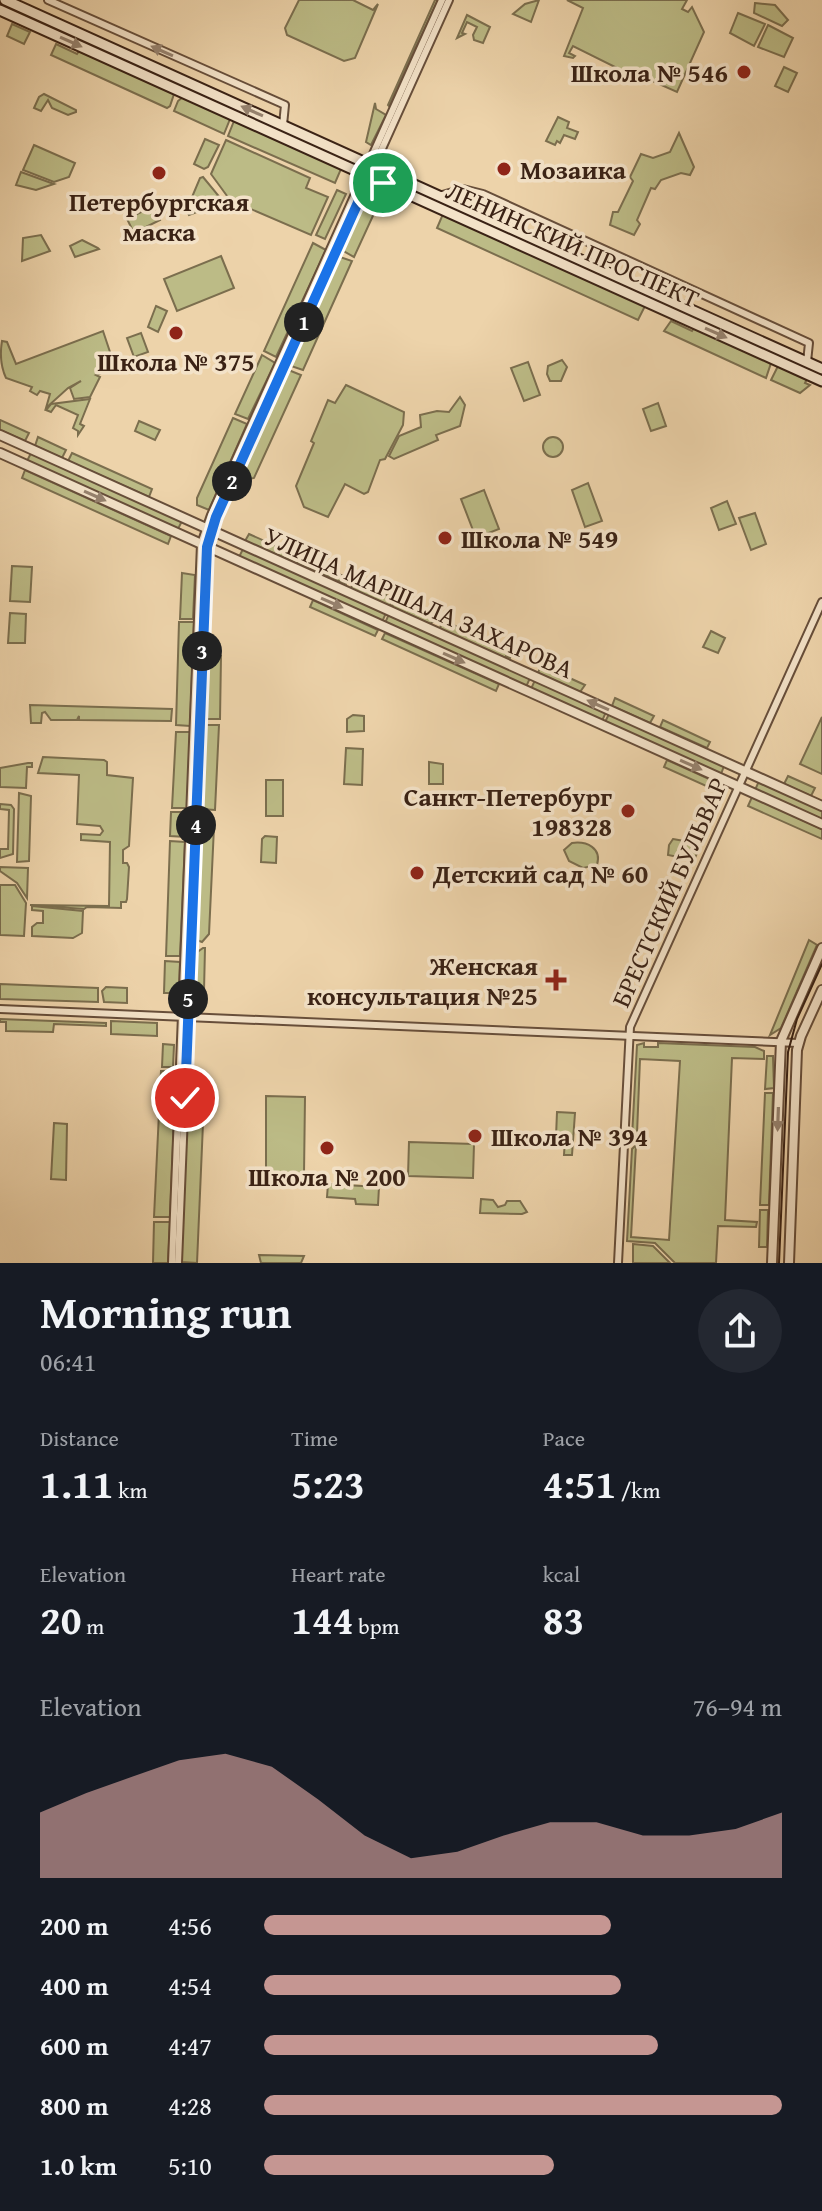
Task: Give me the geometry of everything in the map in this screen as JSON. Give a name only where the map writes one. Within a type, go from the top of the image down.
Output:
[{"type":"main road","name":"ЛЕНИНСКИЙ ПРОСПЕКТ","points":[[5,0],[283,125],[369,170],[439,196],[822,369]]},
{"type":"main road","name":"ЛЕНИНСКИЙ ПРОСПЕКТ","points":[[0,10],[369,170],[822,381]]},
{"type":"street","points":[[48,0],[285,105],[283,125]]},
{"type":"street","points":[[172,1263],[204,546],[208,529],[442,0]]},
{"type":"street","points":[[369,170],[449,0]]},
{"type":"street","points":[[439,196],[463,189],[483,194],[809,343],[807,362]]},
{"type":"street","name":"УЛИЦА МАРШАЛА ЗАХАРОВА","points":[[0,435],[822,806]]},
{"type":"street","name":"УЛИЦА МАРШАЛА ЗАХАРОВА","points":[[0,453],[822,824]]},
{"type":"street","name":"БРЕСТСКИЙ БУЛЬВАР","points":[[618,1263],[630,1027],[822,602]]},
{"type":"street","points":[[772,1263],[781,1041],[822,948]]},
{"type":"street","points":[[789,1263],[798,1043],[822,990]]},
{"type":"street","points":[[0,1009],[798,1043]]},
{"type":"street","points":[[178,1263],[184,1016]]},
{"type":"shaded area","points":[[299,0],[353,0],[373,10],[378,4],[355,58],[344,61],[287,35],[285,28]]},
{"type":"shaded area","points":[[435,0],[438,0],[389,106],[388,105]]},
{"type":"shaded area","points":[[539,0],[531,22],[513,14],[525,4]]},
{"type":"shaded area","points":[[567,0],[687,0],[682,9],[688,12],[692,7],[704,32],[677,92],[639,75],[633,76],[573,46],[569,53],[575,56],[564,56],[583,8]]},
{"type":"shaded area","points":[[755,3],[775,5],[788,20],[782,26],[754,13]]},
{"type":"shaded area","points":[[738,13],[765,24],[754,46],[730,33]]},
{"type":"shaded area","points":[[467,15],[490,27],[483,43],[474,40],[477,27],[467,22],[462,33],[465,34],[457,38]]},
{"type":"shaded area","points":[[12,24],[30,32],[24,44],[7,36]]},
{"type":"shaded area","points":[[768,25],[793,38],[784,57],[758,47]]},
{"type":"shaded area","points":[[56,44],[77,54],[79,51],[174,94],[170,106],[167,108],[51,55]]},
{"type":"shaded area","points":[[784,67],[797,73],[788,92],[775,86]]},
{"type":"shaded area","points":[[44,94],[76,112],[68,115],[52,108],[48,100],[41,111],[34,108]]},
{"type":"shaded area","points":[[183,97],[230,119],[224,134],[174,111]]},
{"type":"shaded area","points":[[375,103],[376,109],[386,115],[371,145],[366,142]]},
{"type":"shaded area","points":[[558,117],[569,122],[567,128],[578,132],[575,139],[564,135],[555,145],[546,141]]},
{"type":"shaded area","points":[[234,121],[341,169],[335,183],[228,136]]},
{"type":"shaded area","points":[[679,133],[694,167],[690,175],[681,173],[661,180],[655,189],[651,188],[634,235],[610,225],[613,212],[618,212],[633,181],[630,177],[641,154],[653,158],[670,152]]},
{"type":"shaded area","points":[[205,139],[219,145],[204,169],[194,164]]},
{"type":"shaded area","points":[[226,140],[310,178],[306,188],[328,197],[311,235],[230,200],[211,174]]},
{"type":"shaded area","points":[[34,145],[75,163],[69,177],[54,182],[23,170]]},
{"type":"shaded area","points":[[21,172],[54,184],[36,190],[16,185]]},
{"type":"shaded area","points":[[203,177],[222,200],[222,203],[192,197]]},
{"type":"shaded area","points":[[337,190],[346,194],[325,239],[316,235]]},
{"type":"shaded area","points":[[191,198],[218,204],[189,215],[185,207]]},
{"type":"shaded area","points":[[363,201],[377,207],[354,257],[340,249]]},
{"type":"shaded area","points":[[153,206],[160,220],[134,233],[127,219]]},
{"type":"shaded area","points":[[443,214],[645,306],[638,320],[437,228]]},
{"type":"shaded area","points":[[41,235],[50,251],[22,261],[23,238]]},
{"type":"shaded area","points":[[82,240],[99,249],[75,257],[70,246]]},
{"type":"shaded area","points":[[313,243],[326,250],[276,357],[264,351]]},
{"type":"shaded area","points":[[221,256],[234,288],[177,311],[164,279]]},
{"type":"shaded area","points":[[337,256],[352,261],[303,370],[288,365]]},
{"type":"shaded area","points":[[156,306],[167,311],[158,332],[148,327]]},
{"type":"shaded area","points":[[671,321],[692,331],[694,328],[771,363],[766,378],[664,331]]},
{"type":"shaded area","points":[[103,331],[112,358],[109,370],[96,375],[100,377],[90,397],[74,399],[70,388],[81,381],[68,388],[46,408],[50,394],[40,391],[37,395],[30,391],[32,387],[6,378],[1,359],[2,341],[7,342],[16,364]]},
{"type":"shaded area","points":[[141,333],[148,352],[134,357],[127,338]]},
{"type":"shaded area","points":[[262,355],[275,363],[248,419],[235,414]]},
{"type":"shaded area","points":[[562,360],[567,367],[561,381],[550,381],[548,366]]},
{"type":"shaded area","points":[[528,362],[540,395],[524,401],[511,368]]},
{"type":"shaded area","points":[[778,366],[807,379],[805,383],[810,385],[800,393],[771,380]]},
{"type":"shaded area","points":[[286,369],[301,375],[254,478],[245,480],[238,477]]},
{"type":"shaded area","points":[[346,385],[404,412],[403,425],[385,459],[380,460],[368,492],[364,494],[345,484],[328,517],[304,507],[296,486],[328,400],[335,403]]},
{"type":"shaded area","points":[[460,397],[465,405],[460,426],[436,435],[438,440],[394,459],[389,456],[399,436],[421,427],[420,415],[449,412]]},
{"type":"shaded area","points":[[90,399],[80,424],[84,426],[78,435],[73,428],[78,415],[56,405],[51,412],[46,410],[51,404]]},
{"type":"shaded area","points":[[658,403],[666,426],[651,431],[643,409]]},
{"type":"shaded area","points":[[233,418],[247,424],[209,510],[197,505],[197,498]]},
{"type":"shaded area","points":[[0,420],[29,433],[25,441],[0,430]]},
{"type":"shaded area","points":[[139,421],[160,430],[155,440],[135,431]]},
{"type":"shaded area","points":[[38,437],[66,450],[62,458],[35,446]]},
{"type":"shaded area","points":[[553,437],[560,440],[563,447],[560,454],[553,457],[546,454],[543,447],[546,440]]},
{"type":"shaded area","points":[[31,453],[182,521],[178,529],[27,461]]},
{"type":"shaded area","points":[[72,453],[152,489],[149,497],[68,461]]},
{"type":"shaded area","points":[[25,470],[171,536],[168,544],[22,478]]},
{"type":"shaded area","points":[[588,483],[602,521],[585,527],[572,490]]},
{"type":"shaded area","points":[[484,490],[499,529],[476,538],[461,499]]},
{"type":"shaded area","points":[[727,501],[736,524],[719,530],[711,508]]},
{"type":"shaded area","points":[[755,513],[766,544],[751,550],[739,518]]},
{"type":"shaded area","points":[[249,534],[348,578],[346,584],[245,541]]},
{"type":"shaded area","points":[[243,549],[386,613],[382,622],[239,557]]},
{"type":"shaded area","points":[[12,566],[32,567],[30,602],[10,601]]},
{"type":"shaded area","points":[[182,573],[195,575],[193,619],[180,619]]},
{"type":"shaded area","points":[[353,580],[393,598],[390,606],[351,589]]},
{"type":"shaded area","points":[[395,598],[438,618],[430,624],[392,607]]},
{"type":"shaded area","points":[[313,600],[378,630],[375,636],[310,607]]},
{"type":"shaded area","points":[[10,613],[26,614],[25,643],[8,643]]},
{"type":"shaded area","points":[[389,614],[530,678],[526,687],[385,623]]},
{"type":"shaded area","points":[[442,620],[513,652],[510,658],[440,629]]},
{"type":"shaded area","points":[[179,622],[194,622],[190,726],[176,725]]},
{"type":"shaded area","points":[[711,631],[725,638],[718,653],[703,647]]},
{"type":"shaded area","points":[[385,633],[499,684],[496,691],[382,639]]},
{"type":"shaded area","points":[[207,655],[221,656],[220,719],[204,719]]},
{"type":"shaded area","points":[[541,665],[585,685],[580,692],[538,673]]},
{"type":"shaded area","points":[[535,680],[606,712],[602,721],[531,689]]},
{"type":"shaded area","points":[[615,698],[654,716],[650,723],[612,706]]},
{"type":"shaded area","points":[[30,705],[172,709],[171,721],[79,720],[79,716],[77,720],[51,720],[45,712],[42,713],[41,723],[31,723]]},
{"type":"shaded area","points":[[609,714],[724,766],[721,774],[605,722]]},
{"type":"shaded area","points":[[353,715],[364,716],[364,731],[347,732],[347,719]]},
{"type":"shaded area","points":[[822,717],[822,774],[800,764]]},
{"type":"shaded area","points":[[663,720],[710,742],[707,748],[660,727]]},
{"type":"shaded area","points":[[206,725],[219,725],[215,810],[200,809]]},
{"type":"shaded area","points":[[176,732],[190,732],[187,808],[172,808]]},
{"type":"shaded area","points":[[346,748],[363,749],[362,785],[344,784]]},
{"type":"shaded area","points":[[43,757],[104,760],[107,762],[107,775],[133,778],[129,846],[123,850],[123,863],[129,867],[127,899],[121,902],[121,908],[30,905],[109,906],[110,842],[81,840],[81,834],[100,835],[103,831],[100,826],[77,824],[79,775],[38,773]]},
{"type":"shaded area","points":[[667,760],[718,783],[715,790],[664,767]]},
{"type":"shaded area","points":[[429,762],[443,764],[443,784],[429,784]]},
{"type":"shaded area","points":[[32,763],[32,767],[27,767],[26,788],[0,787],[0,768]]},
{"type":"shaded area","points":[[788,776],[815,788],[811,796],[784,784]]},
{"type":"shaded area","points":[[266,780],[283,780],[283,816],[266,816]]},
{"type":"shaded area","points":[[759,781],[822,810],[822,820],[755,790]]},
{"type":"shaded area","points":[[19,793],[31,796],[29,861],[17,862]]},
{"type":"shaded area","points":[[752,797],[822,829],[822,839],[748,806]]},
{"type":"shaded area","points":[[0,804],[11,805],[14,809],[13,854],[0,858],[0,849],[8,849],[9,810],[0,809]]},
{"type":"shaded area","points":[[171,812],[187,812],[186,837],[170,836]]},
{"type":"shaded area","points":[[200,826],[214,827],[209,934],[202,942],[194,939]]},
{"type":"shaded area","points":[[265,836],[277,837],[276,863],[261,862],[262,839]]},
{"type":"shaded area","points":[[673,839],[701,844],[694,860],[668,855]]},
{"type":"shaded area","points":[[170,841],[185,842],[180,956],[166,956]]},
{"type":"shaded area","points":[[572,843],[592,847],[597,854],[597,865],[583,868],[569,861],[564,850]]},
{"type":"shaded area","points":[[0,867],[28,868],[27,898],[17,883],[0,871]]},
{"type":"shaded area","points":[[0,885],[15,885],[26,903],[24,936],[0,935]]},
{"type":"shaded area","points":[[32,906],[83,911],[82,933],[73,938],[32,936],[32,927],[43,923],[43,911],[32,910]]},
{"type":"shaded area","points":[[809,940],[817,945],[781,1028],[770,1035]]},
{"type":"shaded area","points":[[203,948],[204,991],[196,989],[196,953]]},
{"type":"shaded area","points":[[165,961],[180,962],[179,993],[164,993]]},
{"type":"shaded area","points":[[0,984],[98,988],[98,1002],[0,999]]},
{"type":"shaded area","points":[[106,987],[127,988],[127,1003],[104,1002],[102,991]]},
{"type":"shaded area","points":[[0,1019],[106,1023],[106,1026],[54,1024],[53,1032],[6,1031],[6,1022],[0,1022]]},
{"type":"shaded area","points":[[111,1021],[157,1023],[157,1036],[111,1034]]},
{"type":"shaded area","points":[[644,1043],[644,1047],[658,1047],[658,1043],[755,1047],[764,1051],[764,1059],[732,1058],[725,1220],[757,1222],[756,1227],[718,1226],[716,1263],[675,1263],[655,1243],[627,1241],[632,1149],[636,1145],[631,1237],[669,1240],[680,1061],[640,1059],[637,1134],[632,1137],[637,1045]]},
{"type":"shaded area","points":[[163,1044],[174,1045],[173,1067],[162,1067]]},
{"type":"shaded area","points":[[767,1056],[773,1056],[774,1088],[765,1089]]},
{"type":"shaded area","points":[[161,1071],[176,1071],[170,1217],[154,1217]]},
{"type":"shaded area","points":[[765,1093],[773,1093],[769,1205],[760,1205]]},
{"type":"shaded area","points":[[266,1096],[305,1097],[304,1174],[266,1174]]},
{"type":"shaded area","points":[[188,1100],[204,1100],[197,1263],[181,1262]]},
{"type":"shaded area","points":[[557,1112],[575,1113],[572,1155],[564,1155],[565,1137],[556,1137]]},
{"type":"shaded area","points":[[54,1123],[67,1124],[66,1180],[51,1179]]},
{"type":"shaded area","points":[[409,1142],[474,1144],[473,1178],[408,1176]]},
{"type":"shaded area","points":[[328,1184],[379,1187],[378,1205],[356,1204],[355,1199],[327,1197]]},
{"type":"shaded area","points":[[481,1199],[493,1200],[498,1207],[507,1201],[520,1201],[527,1212],[480,1213]]},
{"type":"shaded area","points":[[760,1210],[768,1210],[767,1247],[759,1247]]},
{"type":"shaded area","points":[[154,1222],[170,1222],[168,1263],[153,1263]]},
{"type":"shaded area","points":[[633,1244],[653,1246],[670,1263],[633,1263]]},
{"type":"shaded area","points":[[259,1255],[304,1256],[301,1263],[261,1263]]},
{"type":"tram line","points":[[779,1263],[788,1052],[797,1019],[822,964]]},
{"type":"place","name":"Школа № 546","points":[[744,72]]},
{"type":"place","name":"Мозаика","points":[[504,169]]},
{"type":"place","name":"Петербургская маска","points":[[159,173]]},
{"type":"place","name":"Школа № 375","points":[[176,333]]},
{"type":"place","name":"Школа № 549","points":[[445,538]]},
{"type":"place","name":"Санкт-Петербург 198328","points":[[628,811]]},
{"type":"place","name":"Детский сад № 60","points":[[417,873]]},
{"type":"place","name":"Женская консультация №25","points":[[556,980]]},
{"type":"place","name":"Школа № 394","points":[[475,1136]]},
{"type":"place","name":"Школа № 200","points":[[327,1148]]},
{"type":"route","points":[[185,1098],[207,547],[216,517],[370,176],[383,183]]}]
